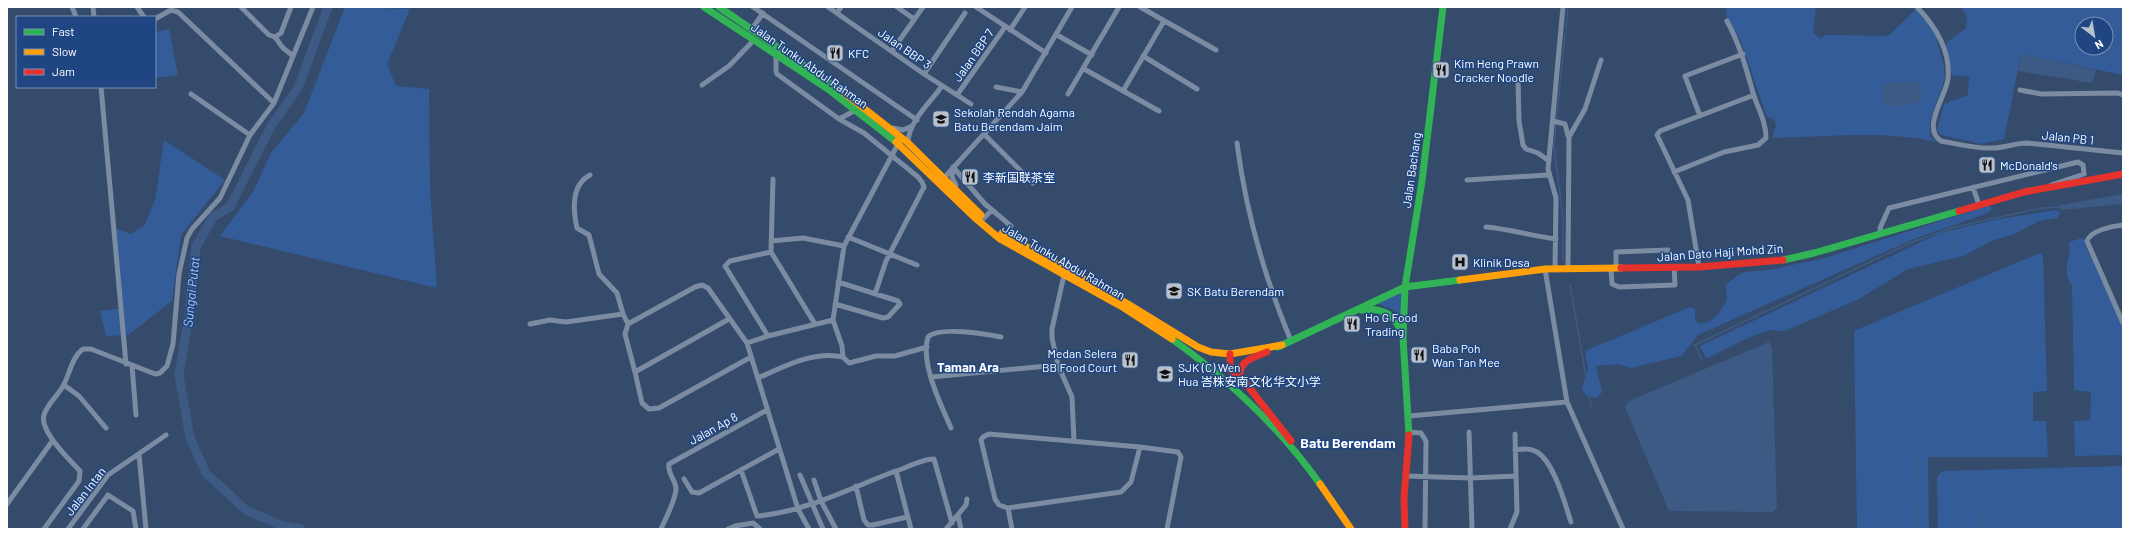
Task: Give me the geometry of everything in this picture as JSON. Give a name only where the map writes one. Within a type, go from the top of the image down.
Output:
[{"type":"main road","name":"Jalan Tunku Abdul Rahman","points":[[704,7],[856,110],[899,143],[1010,239],[1128,304],[1198,347],[1212,352],[1230,354],[1282,345]]},
{"type":"main road","name":"Jalan Tunku Abdul Rahman","points":[[719,7],[881,121],[908,143],[995,235],[1018,250],[1124,308],[1192,354],[1244,396],[1298,454],[1351,529]]},
{"type":"main road","name":"Jalan Bachang","points":[[1403,337],[1404,287],[1422,181],[1443,7]]},
{"type":"main road","name":"Jalan Dato Haji Mohd Zin","points":[[1352,312],[1404,287],[1555,269],[1699,267],[1757,263],[1796,258],[2047,187],[2123,174]]},
{"type":"main road","points":[[1242,381],[1238,370],[1241,365],[1352,312],[1373,308],[1386,312],[1396,318],[1403,337],[1410,432],[1405,476],[1405,529]]},
{"type":"main road","points":[[1230,354],[1230,370],[1242,381],[1284,430],[1298,454]]},
{"type":"street","points":[[137,7],[143,16]]},
{"type":"street","points":[[241,7],[246,9],[269,35],[275,37],[283,48],[292,55]]},
{"type":"street","points":[[275,37],[280,32],[291,7]]},
{"type":"street","points":[[44,529],[79,480],[80,471],[53,440],[46,428],[44,416],[64,385],[77,354],[83,349],[91,349],[155,374],[160,373],[167,366],[173,344],[179,274],[187,238],[192,229],[220,198],[250,135],[274,103],[292,55],[313,7]]},
{"type":"street","points":[[753,7],[917,120]]},
{"type":"street","name":"Jalan BBP 3","points":[[828,7],[924,74],[971,104]]},
{"type":"street","points":[[837,13],[841,7]]},
{"type":"street","points":[[897,7],[914,19]]},
{"type":"street","points":[[892,51],[923,7]]},
{"type":"street","points":[[976,7],[1046,53]]},
{"type":"street","points":[[1010,30],[1024,7]]},
{"type":"street","points":[[942,180],[1022,92],[1057,35],[1072,7]]},
{"type":"street","points":[[1068,94],[1119,7]]},
{"type":"street","points":[[1140,7],[1216,50]]},
{"type":"street","points":[[1555,269],[1556,198],[1548,175],[1556,122],[1563,7]]},
{"type":"street","name":"Jalan PB 1","points":[[1917,7],[1934,27],[1942,41],[1947,69],[1946,86],[1933,122],[1934,135],[1941,142],[1982,148],[1995,148],[2027,143],[2123,153]]},
{"type":"street","points":[[156,18],[171,10],[178,12],[274,103]]},
{"type":"street","points":[[924,74],[965,13]]},
{"type":"street","points":[[752,29],[763,14]]},
{"type":"street","points":[[1123,91],[1164,21]]},
{"type":"street","points":[[1674,172],[1724,152],[1762,143],[1766,138],[1765,124],[1754,95],[1743,54],[1727,21]]},
{"type":"street","name":"Jalan BBP 7","points":[[957,95],[1005,27]]},
{"type":"street","points":[[1057,35],[1092,55]]},
{"type":"street","points":[[702,85],[729,66],[754,40]]},
{"type":"street","points":[[1700,116],[1685,76],[1743,54]]},
{"type":"street","points":[[776,55],[777,74],[839,120],[864,133],[922,182],[924,187],[890,253],[875,294]]},
{"type":"street","points":[[1143,56],[1197,89]]},
{"type":"street","points":[[1568,137],[1585,109],[1600,60]]},
{"type":"street","points":[[1084,69],[1159,111]]},
{"type":"street","points":[[1518,79],[1519,121],[1523,144],[1526,149],[1538,153],[1549,161]]},
{"type":"street","points":[[908,143],[908,135],[912,125],[942,86]]},
{"type":"street","points":[[996,87],[1022,92]]},
{"type":"street","points":[[101,88],[129,365],[136,415]]},
{"type":"street","points":[[2020,90],[2041,94],[2118,93],[2123,95]]},
{"type":"street","points":[[191,94],[250,135]]},
{"type":"street","points":[[1699,267],[1688,200],[1657,137],[1658,132],[1754,95]]},
{"type":"street","points":[[839,120],[856,110]]},
{"type":"street","points":[[881,121],[899,130],[912,125]]},
{"type":"street","points":[[1556,122],[1565,124],[1568,137],[1568,269]]},
{"type":"street","points":[[843,358],[842,346],[833,320],[844,246],[899,143],[899,138],[895,133]]},
{"type":"street","points":[[984,134],[1033,183]]},
{"type":"street","points":[[1237,143],[1242,182],[1258,249],[1271,292],[1291,341]]},
{"type":"street","points":[[1881,233],[1880,228],[1889,208],[2078,162],[2083,165],[2084,174],[2079,177],[2057,182],[2047,187]]},
{"type":"street","points":[[953,167],[953,180],[970,203]]},
{"type":"street","points":[[953,167],[992,210],[1011,226]]},
{"type":"street","points":[[590,175],[584,179],[574,199],[577,226],[579,230],[587,233],[591,239],[599,274],[617,293],[623,314],[628,324],[625,334],[642,403],[649,409],[654,409],[751,357]]},
{"type":"street","points":[[1467,180],[1548,175]]},
{"type":"street","points":[[774,179],[770,252],[815,324]]},
{"type":"street","points":[[1974,187],[1979,205]]},
{"type":"street","points":[[984,218],[992,210]]},
{"type":"street","points":[[2123,225],[2114,226],[2096,232],[2090,236],[2087,241],[2123,322]]},
{"type":"street","points":[[1486,228],[1505,228],[1533,236],[1556,239]]},
{"type":"street","points":[[848,236],[918,265]]},
{"type":"street","points":[[771,241],[803,238],[844,246]]},
{"type":"street","points":[[1668,250],[1616,252],[1612,284],[1619,287],[1675,285],[1674,267]]},
{"type":"street","points":[[768,336],[725,266],[730,261],[770,252]]},
{"type":"street","points":[[1545,270],[1566,402],[1623,529]]},
{"type":"street","points":[[1064,274],[1052,329],[1053,346],[1058,365],[1072,397],[1074,441]]},
{"type":"street","points":[[835,304],[883,318],[888,317],[899,306],[898,301],[838,282]]},
{"type":"street","points":[[628,324],[695,287],[702,285],[711,291],[747,343],[798,509],[809,529]]},
{"type":"street","points":[[530,324],[550,320],[566,322],[623,314]]},
{"type":"street","points":[[635,372],[729,319]]},
{"type":"street","points":[[747,343],[768,336],[833,320]]},
{"type":"street","points":[[951,428],[935,395],[927,347],[928,337],[934,333],[947,332],[1001,337]]},
{"type":"street","points":[[758,378],[804,359],[832,355],[843,358],[849,363],[853,363],[876,356],[895,356],[927,347]]},
{"type":"street","points":[[931,377],[1058,365]]},
{"type":"street","points":[[64,385],[79,396],[106,428]]},
{"type":"street","points":[[1409,416],[1566,402]]},
{"type":"street","name":"Jalan Ap 8","points":[[661,529],[675,492],[675,484],[668,469],[669,464],[767,410]]},
{"type":"street","points":[[1410,432],[1421,433],[1425,438],[1425,529]]},
{"type":"street","points":[[1469,432],[1472,529]]},
{"type":"street","points":[[1140,447],[1131,482],[1121,492],[1008,508],[999,506],[995,499],[982,444],[983,437],[989,434],[1025,439],[1074,441],[1140,447],[1176,452],[1180,455],[1167,529]]},
{"type":"street","points":[[1510,529],[1510,524],[1516,516],[1515,434]]},
{"type":"street","name":"Jalan Intan","points":[[68,529],[108,475],[166,435]]},
{"type":"street","points":[[7,504],[53,440]]},
{"type":"street","points":[[684,479],[692,492],[697,494],[779,449]]},
{"type":"street","points":[[1515,450],[1532,449],[1542,456],[1561,491],[1572,522]]},
{"type":"street","points":[[139,454],[146,529]]},
{"type":"street","points":[[741,470],[757,516],[778,514],[798,509],[931,459],[935,460],[952,522]]},
{"type":"street","points":[[896,472],[911,529]]},
{"type":"street","points":[[800,475],[811,504],[823,529]]},
{"type":"street","points":[[1405,476],[1470,478],[1516,476]]},
{"type":"street","points":[[814,480],[821,500],[836,529]]},
{"type":"street","points":[[856,486],[864,520],[868,525],[873,526],[907,517]]},
{"type":"street","points":[[83,529],[108,495],[133,511],[136,529]]},
{"type":"street","points":[[946,529],[966,505],[967,498]]},
{"type":"street","points":[[1008,508],[1012,529]]},
{"type":"street","points":[[958,515],[962,529]]},
{"type":"street","points":[[728,529],[735,526],[753,523],[760,529]]},
{"type":"shaded area","points":[[345,7],[410,9],[387,64],[396,86],[429,89],[430,188],[437,288],[220,236],[253,192],[271,153],[304,113]]},
{"type":"shaded area","points":[[1726,7],[1816,7],[1813,33],[1821,39],[1825,35],[1888,36],[1916,9],[1935,33],[1944,67],[1945,79],[1930,121],[1930,136],[1936,142],[1916,138],[1875,135],[1772,138],[1776,125],[1773,118],[1767,117],[1740,39],[1727,18]]},
{"type":"shaded area","points":[[1964,7],[2123,7],[2123,75],[2021,54],[2004,139],[1981,144],[1941,135],[1937,130],[1944,104],[1968,95],[1969,77],[1952,75],[1946,43],[1966,28],[1967,17],[1962,8]]},
{"type":"shaded area","points":[[169,29],[178,75],[156,78],[156,32]]},
{"type":"shaded area","points":[[2021,54],[2096,70],[2092,83],[2018,71]]},
{"type":"shaded area","points":[[1921,81],[1922,101],[1897,107],[1882,103],[1882,84]]},
{"type":"shaded area","points":[[164,140],[225,180],[181,235],[172,301],[128,335],[106,336],[100,311],[122,308],[112,227],[131,234],[144,226],[155,200]]},
{"type":"shaded area","points":[[2123,194],[2123,204],[2060,210],[2060,205]]},
{"type":"shaded area","points":[[1990,206],[1992,209],[1988,213],[1914,239],[1698,335],[1681,356],[1631,368],[1618,364],[1596,366],[1602,392],[1597,398],[1585,395],[1582,388],[1588,369],[1585,351],[1690,307],[1695,309],[1696,321],[1705,323],[1714,318],[1725,305],[1727,297],[1726,285],[1738,275],[1745,272],[1769,270],[1825,258]]},
{"type":"shaded area","points":[[2056,210],[2060,213],[2057,218],[2039,221],[2014,234],[1994,240],[1963,256],[1908,269],[1859,299],[1785,331],[1766,331],[1739,342],[1706,359],[1700,346],[1940,233],[1999,219]]},
{"type":"shaded area","points":[[2082,238],[2084,239],[2123,328],[2123,455],[2075,456],[2074,421],[2090,420],[2091,392],[2074,390],[2072,285],[2068,278],[2067,270],[2070,252],[2069,242]]},
{"type":"shaded area","points":[[2040,253],[2043,256],[2047,391],[2033,392],[2033,421],[2046,421],[2048,457],[1928,457],[1929,529],[1857,529],[1854,333],[1856,330]]},
{"type":"shaded area","points":[[1401,291],[1401,317],[1394,310],[1376,303]]},
{"type":"shaded area","points":[[1769,342],[1772,347],[1777,508],[1773,512],[1669,511],[1625,407],[1629,401]]},
{"type":"shaded area","points":[[2123,466],[2123,529],[1938,529],[1937,478],[1943,471]]},
{"type":"waterway","name":"Sungai Putat","points":[[301,529],[280,525],[246,510],[206,473],[190,438],[179,375],[189,316],[196,247],[213,217],[230,207],[271,126],[298,88],[328,7]]},
{"type":"waterway","points":[[1566,29],[1568,7]]},
{"type":"waterway","points":[[1563,260],[1563,218],[1554,146],[1565,33]]},
{"type":"waterway","points":[[1702,360],[1695,345],[1912,242],[1951,228],[2041,208],[2062,207]]},
{"type":"waterway","points":[[1951,228],[1957,258]]},
{"type":"waterway","points":[[1570,284],[1591,406]]},
{"type":"waterway","points":[[1979,356],[1980,455]]},
{"type":"waterway","points":[[1917,452],[1918,529]]},
{"type":"waterway","points":[[1980,471],[1981,529]]},
{"type":"traffic: fast","points":[[704,7],[828,89],[896,142]]},
{"type":"traffic: fast","points":[[719,7],[843,92]]},
{"type":"traffic: fast","points":[[1443,7],[1422,181],[1405,287],[1460,280]]},
{"type":"traffic: fast","points":[[1783,260],[1814,253],[1959,211]]},
{"type":"traffic: fast","points":[[1278,347],[1405,287],[1403,337]]},
{"type":"traffic: fast","points":[[1362,310],[1377,310],[1388,314],[1397,324],[1403,337],[1409,435]]},
{"type":"traffic: fast","points":[[1172,339],[1213,371],[1252,405],[1288,443],[1320,484]]},
{"type":"traffic: slow","points":[[843,92],[907,142],[981,215]]},
{"type":"traffic: slow","points":[[896,142],[974,217],[1000,239],[1124,308],[1172,339]]},
{"type":"traffic: slow","points":[[1002,233],[1128,304],[1198,347],[1211,352],[1230,354],[1282,345]]},
{"type":"traffic: slow","points":[[1460,280],[1545,269],[1621,268]]},
{"type":"traffic: slow","points":[[1320,484],[1351,529]]},
{"type":"traffic: jam","points":[[1959,211],[2024,192],[2123,174]]},
{"type":"traffic: jam","points":[[1621,268],[1699,267],[1783,260]]},
{"type":"traffic: jam","points":[[1267,352],[1245,363],[1240,371],[1240,376],[1291,441]]},
{"type":"traffic: jam","points":[[1230,354],[1230,370],[1242,381]]},
{"type":"traffic: jam","points":[[1405,529],[1404,498],[1409,435]]},
{"type":"place","name":"KFC","points":[[835,53]]},
{"type":"place","name":"Kim Heng Prawn Cracker Noodle","points":[[1441,70]]},
{"type":"place","name":"Sekolah Rendah Agama Batu Berendam Jaim","points":[[941,119]]},
{"type":"place","name":"McDonald's","points":[[1987,165]]},
{"type":"place","name":"李新国联茶室","points":[[970,177]]},
{"type":"place","name":"Klinik Desa","points":[[1460,262]]},
{"type":"place","name":"SK Batu Berendam","points":[[1174,291]]},
{"type":"place","name":"Ho G Food Trading","points":[[1352,324]]},
{"type":"place","name":"Baba Poh Wan Tan Mee","points":[[1419,355]]},
{"type":"place","name":"Medan Selera BB Food Court","points":[[1130,360]]},
{"type":"place","name":"SJK (C) Wen Hua 峇株安南文化华文小学","points":[[1165,374]]},
{"type":"district","name":"Taman Ara","points":[[968,367]]},
{"type":"district","name":"Batu Berendam","points":[[1348,442]]}]
